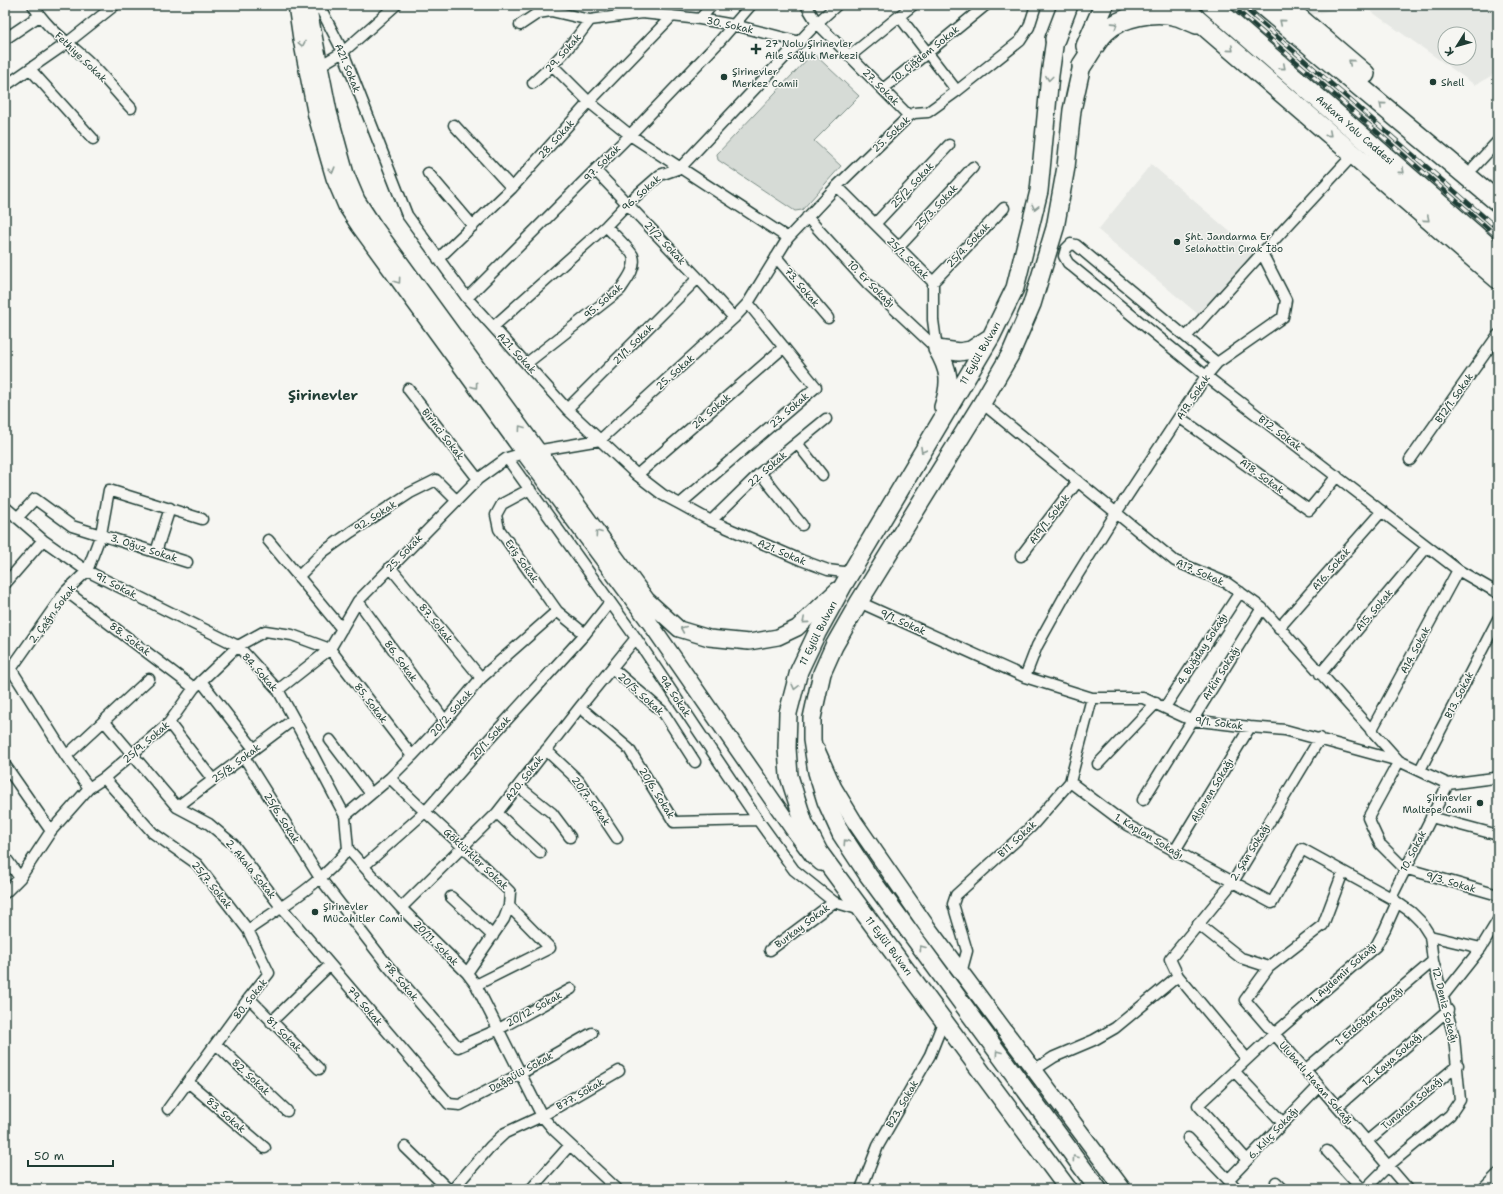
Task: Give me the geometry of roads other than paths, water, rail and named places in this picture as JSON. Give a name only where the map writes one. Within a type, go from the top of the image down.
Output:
[{"type":"highway","points":[[1054,5],[1055,39]]},
{"type":"highway","points":[[1055,39],[1068,5]]},
{"type":"highway","points":[[1082,65],[1086,42],[1104,5]]},
{"type":"highway","points":[[1180,5],[1498,279]]},
{"type":"highway","name":"Ankara Yolu Caddesi","points":[[1211,5],[1498,256]]},
{"type":"highway","points":[[1262,5],[1498,202]]},
{"type":"highway","points":[[1284,5],[1498,187]]},
{"type":"highway","points":[[1082,65],[1105,32],[1118,22],[1134,16],[1154,14],[1176,16],[1207,28]]},
{"type":"main road","points":[[296,5],[300,39],[329,112],[346,174],[357,200],[792,828],[813,856],[841,883]]},
{"type":"main road","points":[[308,5],[313,69]]},
{"type":"main road","name":"11 Eylül Bulvarı","points":[[1055,39],[1050,75],[1039,191],[1015,288],[991,337],[847,579],[817,633],[799,671],[788,713],[787,748],[789,776],[804,823],[819,852],[1068,1189]]},
{"type":"main road","name":"11 Eylül Bulvarı","points":[[1082,65],[1072,110],[1066,167],[1055,228],[1032,304],[1010,355],[982,403],[858,602],[834,646],[822,673],[812,718],[812,740],[817,772],[826,801],[841,834],[868,875],[1098,1189]]},
{"type":"main road","points":[[938,349],[959,352],[971,350],[991,337]]},
{"type":"main road","points":[[938,349],[945,363],[948,387],[948,392],[938,425]]},
{"type":"main road","points":[[531,452],[647,600],[679,629],[709,638],[749,642],[778,637],[797,628],[847,579]]},
{"type":"main road","points":[[812,740],[834,788],[854,820],[926,925],[1123,1189]]},
{"type":"street","name":"Fethiye Sokak","points":[[33,5],[39,16],[67,44],[87,60],[131,108]]},
{"type":"street","points":[[5,86],[67,44],[115,5]]},
{"type":"street","name":"A21. Sokak","points":[[314,5],[322,11],[343,52],[407,216],[467,298],[567,409],[637,475],[663,494],[711,521],[847,579]]},
{"type":"street","points":[[313,69],[343,52],[396,5]]},
{"type":"street","points":[[700,19],[712,5]]},
{"type":"street","name":"97. Sokak","points":[[467,298],[630,135],[751,5]]},
{"type":"street","name":"27. Sokak","points":[[806,5],[817,23],[909,116]]},
{"type":"street","name":"96. Sokak","points":[[493,327],[606,226],[660,175],[680,168],[817,23],[837,5]]},
{"type":"street","points":[[850,56],[913,5]]},
{"type":"street","name":"10. Çiğdem Sokak","points":[[883,89],[986,5]]},
{"type":"street","name":"25. Sokak","points":[[278,690],[330,649],[358,601],[478,479],[507,458],[531,452],[600,440],[734,318],[748,303],[788,238],[836,186],[909,116],[914,113],[928,112],[1020,41],[1030,27],[1036,5]]},
{"type":"street","name":"30. Sokak","points":[[520,26],[538,13],[551,11],[590,20],[646,9],[672,16],[734,25],[800,42]]},
{"type":"street","points":[[5,39],[39,16]]},
{"type":"street","name":"28. Sokak","points":[[438,259],[512,188],[589,102],[672,16]]},
{"type":"street","points":[[899,16],[957,91]]},
{"type":"street","name":"29. Sokak","points":[[533,84],[576,40],[590,20]]},
{"type":"street","points":[[552,66],[589,102],[630,135],[788,238]]},
{"type":"street","points":[[30,69],[93,139]]},
{"type":"street","points":[[454,125],[512,188]]},
{"type":"street","points":[[1474,167],[1498,141]]},
{"type":"street","name":"25/2. Sokak","points":[[875,224],[949,145]]},
{"type":"street","points":[[1217,363],[1186,337],[1353,155]]},
{"type":"street","name":"25/3. Sokak","points":[[898,248],[973,167]]},
{"type":"street","name":"21/2. Sokak","points":[[595,170],[734,318]]},
{"type":"street","points":[[428,173],[473,226]]},
{"type":"street","name":"25/1. Sokak","points":[[836,186],[933,282],[933,320],[938,349]]},
{"type":"street","name":"25/4. Sokak","points":[[933,282],[1004,208]]},
{"type":"street","name":"10. Er Sokağı","points":[[807,217],[867,283],[938,349]]},
{"type":"street","name":"95. Sokak","points":[[528,364],[620,290],[630,276],[634,265],[633,256],[606,226]]},
{"type":"street","name":"B12. Sokak","points":[[1186,337],[1076,245],[1071,244],[1066,249],[1064,256],[1068,263],[1206,376],[1458,570],[1498,593]]},
{"type":"street","name":"A19. Sokak","points":[[1025,677],[1037,646],[1068,590],[1116,512],[1206,376],[1217,363],[1283,318],[1286,300],[1262,254]]},
{"type":"street","name":"73. Sokak","points":[[776,257],[828,318]]},
{"type":"street","name":"21/1. Sokak","points":[[567,409],[698,278]]},
{"type":"street","name":"23. Sokak","points":[[680,504],[816,387],[748,303]]},
{"type":"street","name":"B12/1. Sokak","points":[[1410,460],[1498,335]]},
{"type":"street","name":"24. Sokak","points":[[637,475],[784,347]]},
{"type":"street","name":"Birinci Sokak","points":[[408,389],[478,479]]},
{"type":"street","name":"A17. Sokak","points":[[982,403],[1175,561],[1227,583],[1262,608],[1399,761]]},
{"type":"street","name":"A18. Sokak","points":[[1179,417],[1309,510],[1336,476]]},
{"type":"street","name":"22. Sokak","points":[[711,521],[760,472],[826,419]]},
{"type":"street","points":[[797,443],[822,476]]},
{"type":"street","name":"94. Sokak","points":[[507,458],[636,638],[758,820],[794,870],[834,902],[861,910]]},
{"type":"street","points":[[760,472],[802,525]]},
{"type":"street","name":"92. Sokak","points":[[298,577],[323,552],[351,532],[410,493],[436,480],[456,500]]},
{"type":"street","name":"A19/1. Sokak","points":[[1021,556],[1078,481]]},
{"type":"street","name":"Eriş Sokak","points":[[530,489],[502,504],[496,514],[500,529],[557,611],[585,634]]},
{"type":"street","name":"2. Çağrı Sokak","points":[[8,667],[66,591],[87,571],[101,534],[108,490],[202,519]]},
{"type":"street","name":"3. Oğuz Sokak","points":[[18,518],[35,499],[72,526],[187,562]]},
{"type":"street","name":"91. Sokak","points":[[5,507],[43,540],[87,571],[238,646]]},
{"type":"street","points":[[156,552],[170,508]]},
{"type":"street","name":"A16. Sokak","points":[[1279,628],[1382,511]]},
{"type":"street","points":[[5,584],[43,540]]},
{"type":"street","points":[[268,540],[342,629]]},
{"type":"street","name":"A15. Sokak","points":[[1320,674],[1427,546]]},
{"type":"street","name":"87. Sokak","points":[[390,568],[481,678]]},
{"type":"street","name":"A14. Sokak","points":[[1371,731],[1458,570]]},
{"type":"street","name":"88. Sokak","points":[[66,591],[197,684]]},
{"type":"street","name":"4. Buğday Sokağı","points":[[1098,764],[1161,705],[1240,592]]},
{"type":"street","name":"86. Sokak","points":[[358,601],[445,721]]},
{"type":"street","name":"20/1. Sokak","points":[[364,866],[425,812],[585,634],[610,602]]},
{"type":"street","name":"9/1. Sokak","points":[[858,602],[1025,677],[1092,698],[1143,698],[1191,720],[1285,730],[1320,738],[1399,761],[1448,784]]},
{"type":"street","name":"Arkin Sokağı","points":[[1143,800],[1191,720],[1262,608]]},
{"type":"street","name":"20/2. Sokak","points":[[345,816],[390,778],[412,756],[445,721],[481,678],[557,611]]},
{"type":"street","name":"B13. Sokak","points":[[1420,770],[1498,619]]},
{"type":"street","name":"25/9. Sokak","points":[[5,893],[20,878],[51,831],[89,788],[104,778],[169,724],[197,684],[238,646],[265,631],[292,635],[330,649]]},
{"type":"street","name":"A20. Sokak","points":[[401,908],[497,813],[636,638]]},
{"type":"street","name":"84. Sokak","points":[[238,646],[278,690],[294,719]]},
{"type":"street","name":"85. Sokak","points":[[330,649],[412,756]]},
{"type":"street","points":[[8,667],[66,756],[89,788]]},
{"type":"street","name":"20/5. Sokak","points":[[612,668],[663,712],[695,762]]},
{"type":"street","points":[[66,756],[149,679]]},
{"type":"street","points":[[197,684],[254,749]]},
{"type":"street","name":"B11. Sokak","points":[[961,973],[967,951],[953,904],[956,895],[1031,827],[1070,782],[1092,698]]},
{"type":"street","name":"20/6. Sokak","points":[[580,707],[629,749],[674,822],[758,820]]},
{"type":"street","points":[[248,930],[320,878],[337,864],[348,849],[345,816],[294,719]]},
{"type":"street","name":"25/8. Sokak","points":[[178,807],[294,719]]},
{"type":"street","name":"2. Akala Sokak","points":[[104,721],[178,807],[209,824],[233,844],[282,906]]},
{"type":"street","points":[[169,724],[213,780]]},
{"type":"street","name":"Alperen Sokağı","points":[[1174,852],[1250,727]]},
{"type":"street","name":"2. Şan Sokağı","points":[[1178,976],[1170,959],[1232,882],[1320,738]]},
{"type":"street","points":[[330,740],[371,794]]},
{"type":"street","name":"20/7. Sokak","points":[[546,750],[579,781],[617,838]]},
{"type":"street","name":"25/6. Sokak","points":[[244,757],[320,878]]},
{"type":"street","points":[[1399,761],[1368,818],[1380,844],[1404,868]]},
{"type":"street","points":[[5,765],[51,831]]},
{"type":"street","points":[[1448,784],[1497,775]]},
{"type":"street","name":"25/7. Sokak","points":[[104,778],[153,833],[198,864],[248,930]]},
{"type":"street","name":"Göktürkler Sokak","points":[[390,778],[510,892],[510,906]]},
{"type":"street","name":"1. Kaplan Sokağı","points":[[1070,782],[1127,825],[1174,852],[1272,903]]},
{"type":"street","name":"10. Sokak","points":[[1394,900],[1404,868],[1448,784]]},
{"type":"street","points":[[518,786],[552,813],[570,837]]},
{"type":"street","points":[[497,813],[540,853]]},
{"type":"street","points":[[1431,817],[1498,835]]},
{"type":"street","name":"20/11. Sokak","points":[[348,849],[401,908],[467,973],[476,985],[497,1030],[542,1116],[554,1130],[617,1189]]},
{"type":"street","name":"12. Deniz Sokağı","points":[[1272,903],[1302,850],[1394,900],[1412,912],[1430,936],[1433,961],[1448,1010],[1454,1037],[1458,1065],[1460,1100],[1450,1115],[1388,1166],[1364,1189]]},
{"type":"street","points":[[5,857],[20,878]]},
{"type":"street","name":"9/3. Sokak","points":[[1404,868],[1498,895]]},
{"type":"street","points":[[1198,924],[1241,958],[1270,967],[1323,925],[1343,872]]},
{"type":"street","name":"78. Sokak","points":[[320,878],[388,966],[458,1047],[497,1030]]},
{"type":"street","points":[[451,897],[492,936]]},
{"type":"street","name":"1. Aydemir Sokağı","points":[[1247,1160],[1198,1105],[1274,1034],[1376,946],[1385,929],[1394,900]]},
{"type":"street","name":"Burkay Sokak","points":[[770,950],[834,902]]},
{"type":"street","name":"79. Sokak","points":[[282,906],[330,965],[449,1104]]},
{"type":"street","points":[[467,973],[504,919],[510,906],[550,948],[476,985]]},
{"type":"street","points":[[1443,996],[1481,948],[1498,920]]},
{"type":"street","name":"80. Sokak","points":[[168,1110],[249,998],[269,974],[248,930]]},
{"type":"street","points":[[1430,936],[1481,948]]},
{"type":"street","name":"1. Erdoğan Sokağı","points":[[1305,1070],[1433,961]]},
{"type":"street","points":[[271,1022],[330,965]]},
{"type":"street","name":"Ulubatlı Hasan Sokağı","points":[[1270,967],[1245,1000],[1408,1189]]},
{"type":"street","points":[[1034,1070],[1054,1057],[1094,1040],[1114,1028],[1178,976],[1247,1059]]},
{"type":"street","name":"20/12. Sokak","points":[[497,1030],[571,989]]},
{"type":"street","name":"81. Sokak","points":[[249,998],[319,1069]]},
{"type":"street","name":"12. Kaya Sokağı","points":[[1337,1107],[1448,1010]]},
{"type":"street","name":"B23. Sokak","points":[[861,1189],[878,1146],[930,1055],[944,1020]]},
{"type":"street","name":"Dağgülü Sokak","points":[[449,1104],[460,1105],[520,1074],[592,1033]]},
{"type":"street","name":"82. Sokak","points":[[216,1044],[287,1111]]},
{"type":"street","name":"Tunahan Sokağı","points":[[1366,1142],[1458,1065]]},
{"type":"street","points":[[1234,1071],[1283,1123]]},
{"type":"street","name":"B77. Sokak","points":[[453,1189],[505,1133],[542,1116],[619,1072]]},
{"type":"street","name":"83. Sokak","points":[[188,1082],[264,1148]]},
{"type":"street","name":"6. Kılıç Sokağı","points":[[1228,1180],[1318,1086]]},
{"type":"street","points":[[1188,1138],[1237,1189]]},
{"type":"street","points":[[534,1188],[570,1145]]},
{"type":"street","points":[[405,1147],[448,1189]]},
{"type":"street","points":[[1327,1151],[1364,1189]]},
{"type":"street","points":[[1482,1189],[1498,1174]]},
{"type":"railway","points":[[1231,5],[1498,237]]},
{"type":"railway","points":[[1241,5],[1498,229]]},
{"type":"place","name":"27 Nolu Şirinevler Aile Sağlık Merkezi","points":[[756,49]]},
{"type":"place","name":"Şirinevler Merkez Camii","points":[[724,77]]},
{"type":"place","name":"Shell","points":[[1433,82]]},
{"type":"place","name":"Şht. Jandarma Er Selahattin Çırak İöo","points":[[1177,242]]},
{"type":"place","name":"Şirinevler Maltepe Camii","points":[[1480,803]]},
{"type":"place","name":"Şirinevler Mücahitler Cami","points":[[315,912]]},
{"type":"district","name":"Şirinevler","points":[[323,395]]}]
